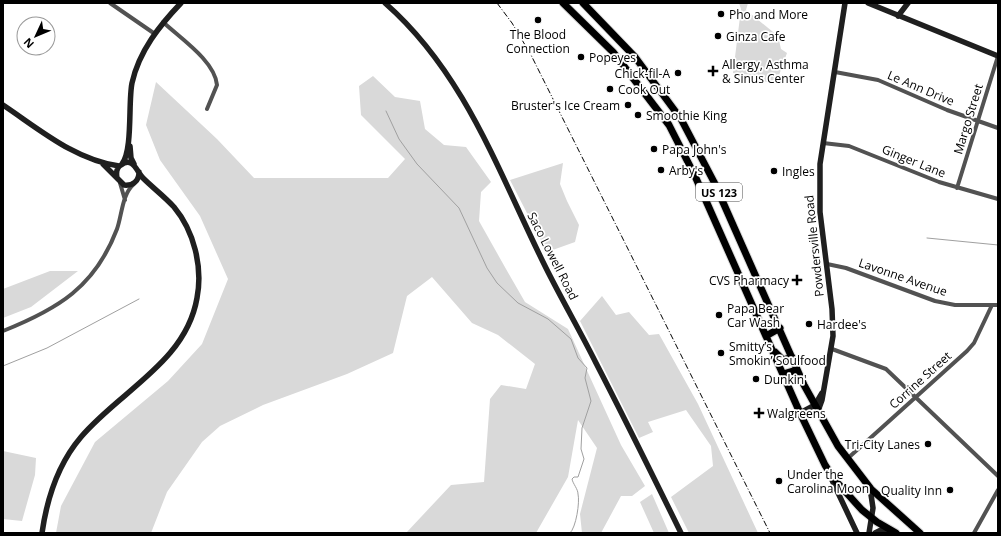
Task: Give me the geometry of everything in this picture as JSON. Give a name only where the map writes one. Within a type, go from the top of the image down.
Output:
[{"type":"highway","name":"US 123","points":[[563,3],[613,52],[669,125],[705,197],[800,413],[825,465],[843,490],[872,517],[894,532]]},
{"type":"highway","name":"US 123","points":[[583,3],[623,42],[655,82],[678,115],[718,192],[802,380],[816,408],[848,459],[869,486],[892,510],[920,533]]},
{"type":"highway","points":[[613,52],[623,42]]},
{"type":"highway","points":[[705,197],[718,192]]},
{"type":"highway","points":[[766,336],[780,328]]},
{"type":"highway","points":[[771,348],[783,360],[792,357]]},
{"type":"highway","points":[[783,374],[793,371],[802,380]]},
{"type":"street","points":[[110,3],[155,34]]},
{"type":"street","points":[[125,200],[116,173],[120,165],[125,160],[132,82],[139,62],[155,34],[163,22],[181,3]]},
{"type":"street","name":"Saco Lowell Road","points":[[385,3],[424,44],[449,76],[466,104],[546,268],[681,533]]},
{"type":"street","name":"Powdersville Road","points":[[816,408],[822,400],[832,349],[832,310],[820,196],[820,164],[845,3]]},
{"type":"street","points":[[868,3],[998,56]]},
{"type":"street","points":[[898,16],[908,3]]},
{"type":"street","points":[[163,22],[198,54],[212,70],[217,86],[207,109]]},
{"type":"street","name":"Margo Street","points":[[957,188],[998,56]]},
{"type":"street","name":"Le Ann Drive","points":[[835,72],[878,80],[977,122],[998,128]]},
{"type":"street","points":[[3,105],[65,146],[100,162],[120,165],[129,163],[134,164]]},
{"type":"street","points":[[42,533],[48,500],[62,466],[70,452],[97,420],[172,352],[192,317],[198,291],[199,272],[196,252],[183,220],[175,208],[144,179],[134,164],[131,158],[128,136]]},
{"type":"street","name":"Ginger Lane","points":[[824,143],[849,146],[957,188],[998,199]]},
{"type":"street","points":[[100,162],[118,180],[127,186],[135,183],[145,184],[156,189]]},
{"type":"street","points":[[3,332],[46,312],[61,303],[80,288],[104,258],[119,225],[130,187],[135,183],[139,175],[138,170]]},
{"type":"street","name":"Lavonne Avenue","points":[[827,264],[846,268],[935,301],[955,305],[998,305]]},
{"type":"street","name":"Corrine Street","points":[[848,459],[974,343],[992,305]]},
{"type":"street","points":[[832,349],[886,369],[916,396],[998,476]]},
{"type":"street","points":[[800,413],[816,408]]},
{"type":"street","points":[[825,465],[857,533]]},
{"type":"street","points":[[869,486],[873,504],[869,533]]},
{"type":"street","points":[[974,533],[998,490]]},
{"type":"street","points":[[875,533],[880,530],[894,532]]},
{"type":"shaded area","points":[[739,3],[748,3],[746,10],[778,36],[781,49],[787,53],[778,78],[771,83],[733,73],[741,9]]},
{"type":"shaded area","points":[[373,76],[395,97],[420,101],[425,129],[444,145],[466,147],[491,182],[481,192],[479,221],[525,302],[568,329],[621,445],[645,486],[632,496],[621,496],[601,533],[582,533],[580,514],[597,448],[578,420],[568,477],[536,533],[406,533],[451,485],[484,482],[490,399],[501,385],[526,389],[535,364],[498,335],[472,323],[432,277],[407,296],[393,353],[347,374],[263,405],[220,426],[202,442],[167,492],[151,533],[56,533],[61,506],[95,442],[168,381],[202,344],[228,279],[200,216],[160,160],[146,125],[156,82],[217,139],[254,178],[388,178],[405,159],[361,115],[359,86]]},
{"type":"shaded area","points":[[563,163],[560,184],[579,225],[575,242],[547,252],[510,180]]},
{"type":"shaded area","points":[[50,271],[78,271],[31,307],[3,318],[3,289]]},
{"type":"shaded area","points":[[602,296],[616,315],[629,312],[649,335],[659,334],[698,404],[758,533],[689,533],[671,497],[713,466],[711,446],[686,410],[648,422],[653,432],[639,438],[580,321]]},
{"type":"shaded area","points":[[3,451],[36,458],[35,475],[22,521],[3,519]]},
{"type":"shaded area","points":[[652,494],[669,533],[654,533],[640,502]]},
{"type":"waterway","points":[[386,111],[399,139],[417,164],[459,208],[487,268],[497,283],[518,303],[548,319],[571,339],[578,358],[587,368],[585,378],[591,401],[582,428],[581,449],[584,459],[578,477],[574,477],[572,479],[578,492],[578,503],[576,521],[570,533]]},
{"type":"waterway","points":[[927,238],[998,245]]},
{"type":"waterway","points":[[3,366],[47,348],[139,299]]},
{"type":"railway","points":[[497,3],[512,23],[531,55],[770,533]]},
{"type":"place","name":"Pho and More","points":[[721,14]]},
{"type":"place","name":"The Blood Connection","points":[[538,20]]},
{"type":"place","name":"Ginza Cafe","points":[[718,36]]},
{"type":"place","name":"Popeyes","points":[[581,57]]},
{"type":"place","name":"Allergy, Asthma & Sinus Center","points":[[713,71]]},
{"type":"place","name":"Chick-fil-A","points":[[678,73]]},
{"type":"place","name":"Cook Out","points":[[610,89]]},
{"type":"place","name":"Bruster's Ice Cream","points":[[628,105]]},
{"type":"place","name":"Smoothie King","points":[[638,115]]},
{"type":"place","name":"Papa John's","points":[[654,149]]},
{"type":"place","name":"Arby's","points":[[661,170]]},
{"type":"place","name":"Ingles","points":[[774,171]]},
{"type":"place","name":"CVS Pharmacy","points":[[797,280]]},
{"type":"place","name":"Papa Bear Car Wash","points":[[719,315]]},
{"type":"place","name":"Hardee's","points":[[809,324]]},
{"type":"place","name":"Smitty’s Smokin’ Soulfood","points":[[721,353]]},
{"type":"place","name":"Dunkin'","points":[[756,379]]},
{"type":"place","name":"Walgreens","points":[[759,413]]},
{"type":"place","name":"Tri-City Lanes","points":[[928,444]]},
{"type":"place","name":"Under the Carolina Moon","points":[[779,481]]},
{"type":"place","name":"Quality Inn","points":[[950,490]]}]
